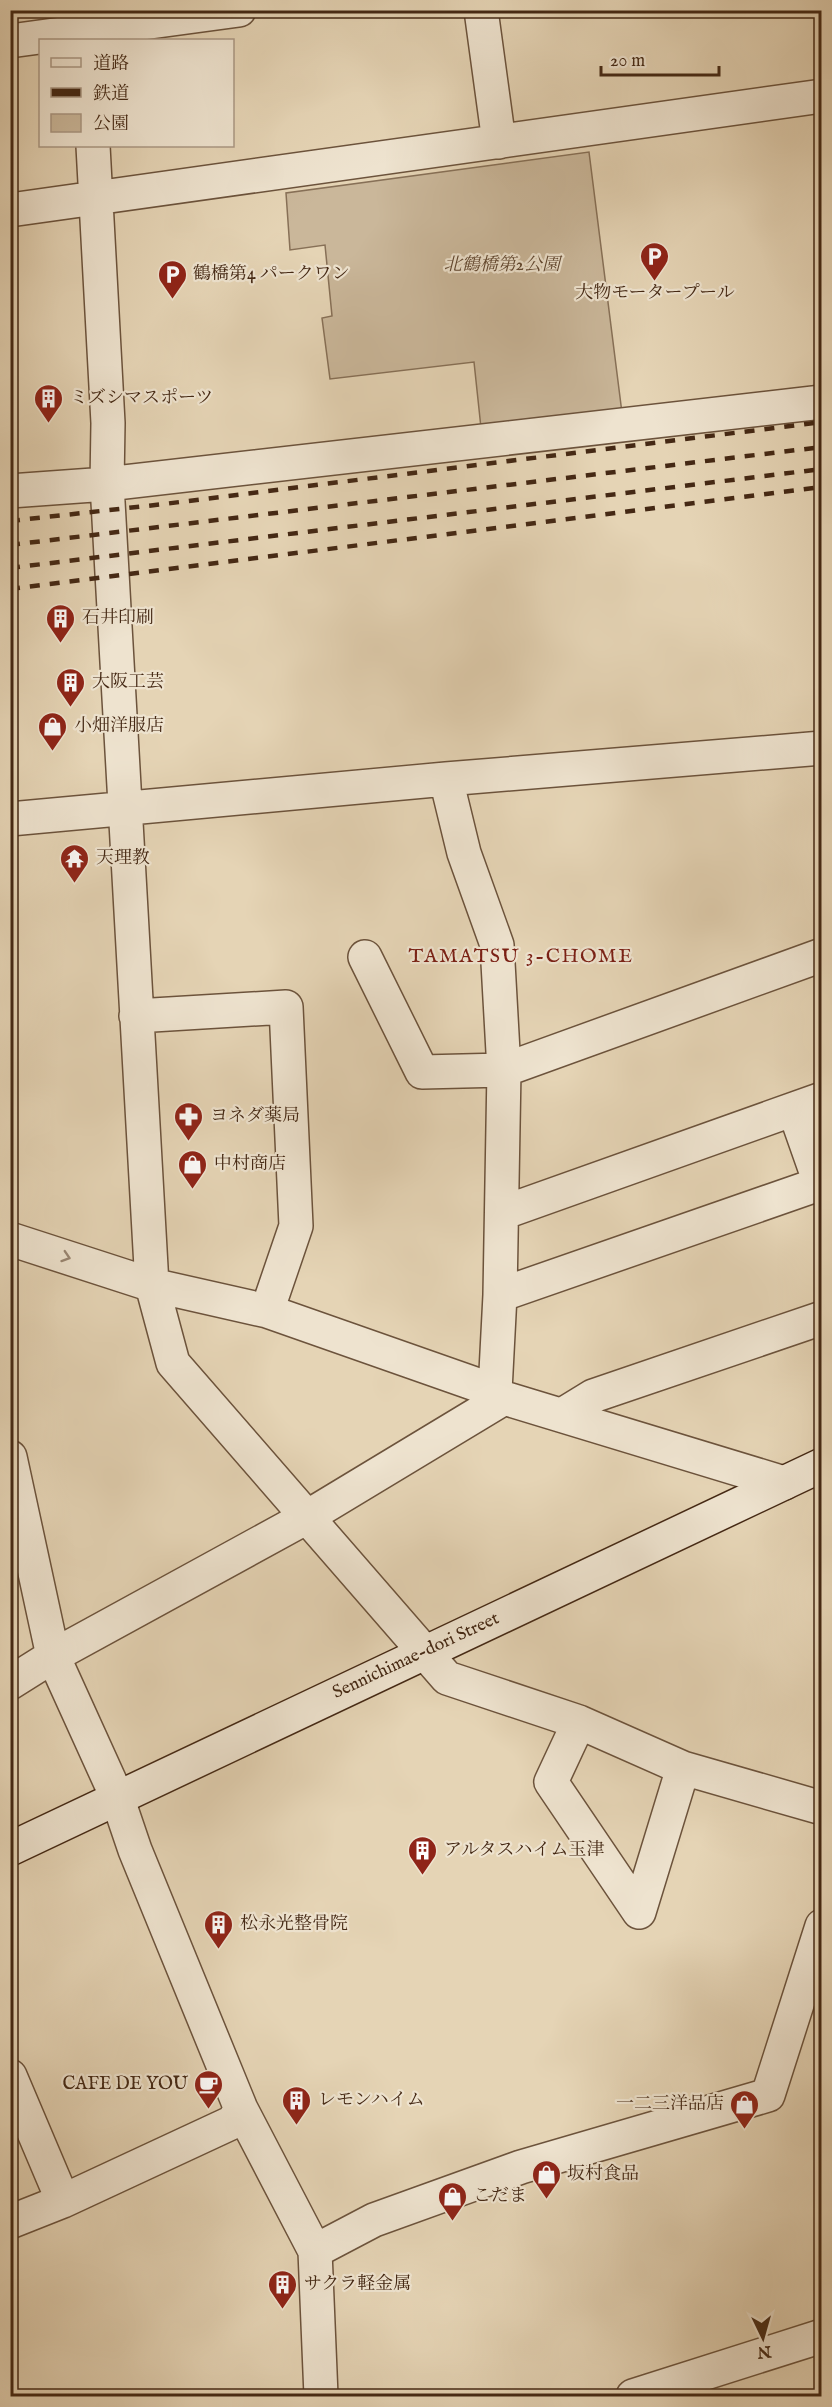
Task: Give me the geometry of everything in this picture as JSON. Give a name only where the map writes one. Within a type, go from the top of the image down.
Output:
[{"type":"street","points":[[10,41],[86,27],[239,10]]},
{"type":"street","points":[[481,10],[499,142]]},
{"type":"street","points":[[10,210],[822,96]]},
{"type":"street","points":[[93,147],[108,423],[107,484],[152,1285],[173,1363],[447,1678],[579,1722],[683,1767],[822,1808]]},
{"type":"street","points":[[10,491],[107,484],[822,402]]},
{"type":"street","points":[[10,819],[446,779],[822,748]]},
{"type":"street","points":[[446,779],[464,853],[497,945],[504,1070],[500,1394]]},
{"type":"street","points":[[365,957],[422,1072],[504,1070],[822,955]]},
{"type":"street","points":[[136,1016],[286,1007],[296,1226],[267,1311]]},
{"type":"street","points":[[500,1294],[821,1183],[808,1104],[502,1213]]},
{"type":"street","points":[[10,1239],[152,1285],[267,1311],[562,1415],[784,1483]]},
{"type":"street","points":[[562,1415],[593,1396],[822,1318]]},
{"type":"street","points":[[10,1683],[53,1656],[307,1517],[500,1394]]},
{"type":"street","points":[[10,1457],[20,1549],[53,1656],[117,1797],[135,1850],[241,2109],[315,2251],[321,2397]]},
{"type":"street","name":"Sennichimae-dori Street","points":[[10,1849],[822,1465]]},
{"type":"street","points":[[579,1722],[551,1782],[639,1912],[683,1767]]},
{"type":"street","points":[[315,2251],[374,2220],[521,2167],[768,2095],[822,1926]]},
{"type":"street","points":[[10,2076],[63,2201]]},
{"type":"street","points":[[10,2222],[63,2201],[232,2122],[241,2109]]},
{"type":"street","points":[[633,2397],[822,2336]]},
{"type":"green space","name":"北鶴橋第2公園","points":[[589,152],[622,413],[481,428],[474,362],[330,379],[322,318],[332,316],[325,245],[290,250],[286,193]]},
{"type":"railway","points":[[10,521],[822,422]]},
{"type":"railway","points":[[10,545],[822,447]]},
{"type":"railway","points":[[10,568],[822,469]]},
{"type":"railway","points":[[10,589],[822,487]]},
{"type":"place","name":"大物モータープール","points":[[655,282]]},
{"type":"place","name":"鶴橋第4 パークワン","points":[[172,300]]},
{"type":"place","name":"ミズシマスポーツ","points":[[49,424]]},
{"type":"place","name":"石井印刷","points":[[61,644]]},
{"type":"place","name":"大阪工芸","points":[[71,708]]},
{"type":"place","name":"小畑洋服店","points":[[53,752]]},
{"type":"place","name":"天理教","points":[[75,884]]},
{"type":"place","name":"ヨネダ薬局","points":[[189,1142]]},
{"type":"place","name":"中村商店","points":[[193,1190]]},
{"type":"place","name":"アルタスハイム玉津","points":[[423,1876]]},
{"type":"place","name":"松永光整骨院","points":[[219,1950]]},
{"type":"place","name":"CAFE DE YOU","points":[[209,2110]]},
{"type":"place","name":"レモンハイム","points":[[297,2126]]},
{"type":"place","name":"一二三洋品店","points":[[745,2130]]},
{"type":"place","name":"坂村食品","points":[[546,2200]]},
{"type":"place","name":"こだま","points":[[452,2222]]},
{"type":"place","name":"サクラ軽金属","points":[[283,2310]]},
{"type":"district","name":"TAMATSU 3-CHOME","points":[[521,956]]}]
